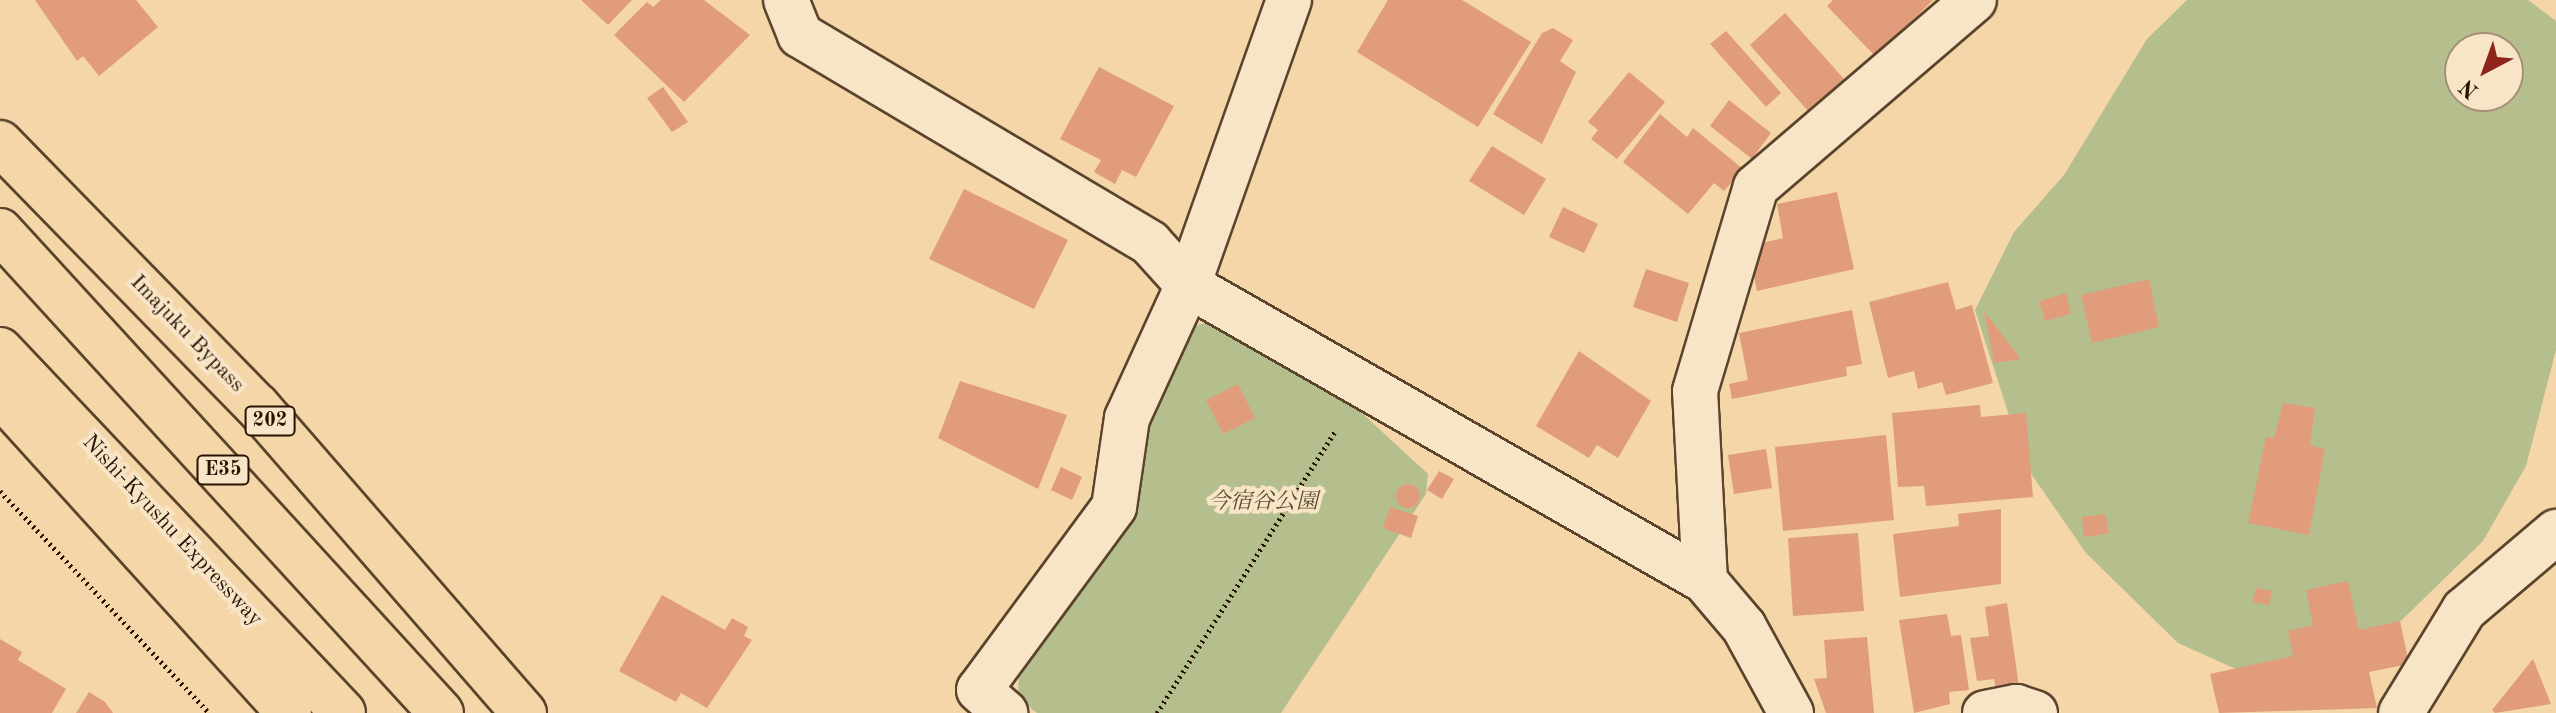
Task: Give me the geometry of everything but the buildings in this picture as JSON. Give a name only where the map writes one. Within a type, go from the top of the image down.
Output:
[{"type":"highway","name":"Imajuku Bypass","points":[[0,143],[257,406],[524,713]]},
{"type":"highway","name":"E35","points":[[0,231],[441,713]]},
{"type":"highway","name":"Nishi-Kyushu Expressway","points":[[0,350],[343,713]]},
{"type":"highway","points":[[0,394],[289,713]]},
{"type":"street","points":[[786,0],[800,35],[1150,243],[1188,285],[1705,581],[1744,627],[1791,713]]},
{"type":"street","points":[[1005,713],[979,690],[1114,507],[1127,418],[1188,285],[1289,0]]},
{"type":"street","points":[[1705,581],[1695,391],[1756,187],[1974,0]]},
{"type":"street","points":[[2401,713],[2464,610],[2556,532]]},
{"type":"street","points":[[1985,713],[2016,707],[2035,713]]},
{"type":"path","points":[[1157,713],[1366,387]]},
{"type":"path","points":[[0,491],[209,713]]},
{"type":"green space","points":[[2187,0],[2528,0],[2556,21],[2556,350],[2526,466],[2483,541],[2332,688],[2267,683],[2178,643],[2086,553],[2025,465],[1975,310],[2014,232],[2064,175],[2147,39]]},
{"type":"green space","name":"今宿谷公園","points":[[1210,321],[1352,404],[1428,474],[1426,494],[1281,713],[1037,713],[1018,698],[1019,674],[1121,532],[1137,450],[1186,329]]}]
